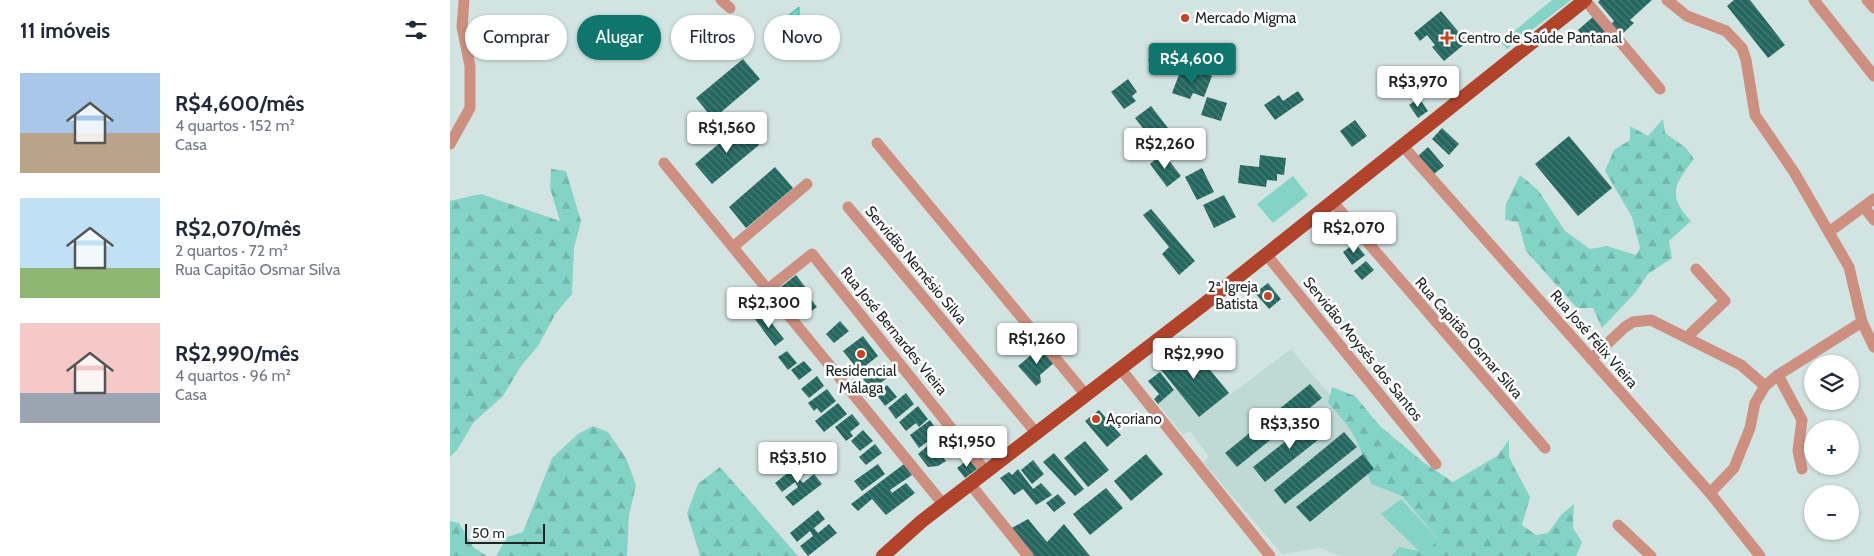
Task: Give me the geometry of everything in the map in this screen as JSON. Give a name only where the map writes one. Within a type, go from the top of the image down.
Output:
[{"type":"main road","points":[[883,556],[943,504],[1037,434],[1585,0]]},
{"type":"street","points":[[450,144],[470,108],[470,66],[462,27],[464,0]]},
{"type":"street","points":[[721,0],[730,8]]},
{"type":"street","points":[[1585,0],[1660,89]]},
{"type":"street","points":[[1667,0],[1686,16],[1726,31],[1738,42],[1746,60],[1755,115],[1794,172],[1851,272],[1862,322],[1874,347]]},
{"type":"street","points":[[1814,0],[1874,76]]},
{"type":"street","points":[[1867,0],[1874,8]]},
{"type":"street","points":[[877,143],[1086,395]]},
{"type":"street","name":"Rua José Félix Vieira","points":[[1402,145],[1710,493],[1760,556]]},
{"type":"street","points":[[664,163],[943,504]]},
{"type":"street","points":[[733,247],[807,184]]},
{"type":"street","points":[[1829,232],[1874,199]]},
{"type":"street","name":"Rua Capitão Osmar Silva","points":[[1332,201],[1544,448]]},
{"type":"street","name":"Servidão Nemésio Silva","points":[[848,207],[1037,434]]},
{"type":"street","points":[[1864,207],[1874,220]]},
{"type":"street","name":"Rua José Bernardes Vieira","points":[[768,289],[812,254],[987,473]]},
{"type":"street","name":"Servidão Moysés dos Santos","points":[[1266,254],[1436,464]]},
{"type":"street","points":[[1687,337],[1725,301],[1696,269]]},
{"type":"street","points":[[1591,359],[1625,327],[1642,320],[1662,324],[1741,365],[1765,386]]},
{"type":"street","points":[[1710,493],[1734,468],[1750,428],[1755,403],[1765,386],[1778,375],[1862,322]]},
{"type":"street","points":[[1120,368],[1270,556]]},
{"type":"street","points":[[1778,375],[1802,420],[1798,451],[1802,469]]},
{"type":"street","points":[[971,485],[1028,556]]},
{"type":"street","points":[[1618,525],[1651,556]]},
{"type":"shaded area","points":[[799,7],[799,15],[789,15]]},
{"type":"shaded area","points":[[1182,335],[1230,395],[1291,349],[1453,540],[1433,556],[1340,556],[1320,548],[1282,554],[1203,462],[1209,457],[1190,431],[1183,435],[1158,404],[1176,389],[1152,358]]},
{"type":"green space","points":[[1552,0],[1571,0],[1507,49],[1501,42]]},
{"type":"green space","points":[[1663,119],[1665,133],[1686,148],[1694,159],[1682,176],[1676,190],[1679,204],[1691,221],[1669,241],[1672,258],[1648,274],[1635,293],[1602,328],[1593,308],[1577,308],[1526,251],[1518,222],[1505,220],[1506,204],[1520,175],[1538,190],[1565,231],[1590,249],[1607,246],[1636,255],[1640,248],[1632,217],[1605,171],[1614,150],[1630,140],[1630,126],[1648,136]]},
{"type":"green space","points":[[551,169],[566,171],[581,221],[574,248],[572,294],[556,313],[538,346],[521,366],[503,396],[474,422],[457,450],[450,457],[450,201],[481,194],[560,221],[550,188]]},
{"type":"green space","points":[[1293,176],[1308,195],[1273,223],[1257,204]]},
{"type":"green space","points":[[1332,387],[1355,396],[1380,426],[1423,462],[1453,482],[1497,456],[1509,440],[1509,457],[1530,497],[1522,525],[1536,535],[1548,533],[1561,515],[1574,504],[1573,528],[1582,542],[1576,556],[1392,556],[1399,547],[1418,551],[1439,540],[1402,496],[1371,484],[1356,440],[1328,403]]},
{"type":"green space","points":[[593,426],[608,432],[626,458],[636,485],[629,515],[627,556],[496,556],[507,537],[523,532],[552,458],[578,434]]},
{"type":"green space","points":[[720,467],[798,556],[700,556],[687,513],[698,484]]},
{"type":"green space","points":[[1401,499],[1439,540],[1422,554],[1381,514]]},
{"type":"green space","points":[[450,521],[459,523],[473,547],[487,556],[450,556]]},
{"type":"building","points":[[1600,0],[1652,0],[1630,20],[1634,23],[1620,36],[1610,25],[1614,21],[1598,2]]},
{"type":"building","points":[[1734,0],[1750,0],[1785,45],[1768,58],[1727,6]]},
{"type":"building","name":"Centro de Saúde Pantanal","points":[[1441,11],[1467,42],[1444,61],[1432,47],[1435,45],[1427,35],[1420,41],[1414,33]]},
{"type":"building","points":[[1594,16],[1608,31],[1591,46],[1578,30]]},
{"type":"building","points":[[1179,46],[1190,61],[1173,73],[1168,66],[1158,74],[1148,60],[1166,47],[1170,52]]},
{"type":"building","points":[[742,60],[760,79],[713,119],[696,98]]},
{"type":"building","points":[[1198,71],[1212,76],[1204,97],[1193,93],[1190,99],[1172,93],[1180,72],[1195,78]]},
{"type":"building","points":[[1128,79],[1137,92],[1132,96],[1136,101],[1124,109],[1111,92]]},
{"type":"building","points":[[1298,91],[1304,100],[1275,120],[1264,105],[1279,95],[1283,101]]},
{"type":"building","points":[[1207,97],[1227,103],[1221,121],[1201,115]]},
{"type":"building","points":[[1419,98],[1428,111],[1418,118],[1409,105]]},
{"type":"building","points":[[1151,106],[1168,128],[1152,140],[1135,118]]},
{"type":"building","points":[[1355,120],[1367,136],[1352,147],[1340,131]]},
{"type":"building","points":[[741,125],[759,145],[712,184],[695,164]]},
{"type":"building","points":[[1135,128],[1152,150],[1144,156],[1127,134]]},
{"type":"building","points":[[1442,128],[1459,144],[1449,155],[1432,139]]},
{"type":"building","points":[[1569,136],[1612,188],[1578,216],[1535,164]]},
{"type":"building","points":[[1428,147],[1444,166],[1434,174],[1418,156]]},
{"type":"building","points":[[1163,153],[1181,176],[1167,187],[1150,164]]},
{"type":"building","points":[[1260,155],[1286,158],[1284,175],[1277,174],[1277,181],[1267,180],[1266,187],[1238,183],[1240,165],[1259,167]]},
{"type":"building","points":[[775,167],[793,188],[746,228],[729,207]]},
{"type":"building","points":[[1202,168],[1214,192],[1197,200],[1185,177]]},
{"type":"building","points":[[1224,195],[1236,217],[1214,228],[1203,205]]},
{"type":"building","points":[[1151,209],[1195,261],[1179,275],[1162,254],[1169,247],[1143,215]]},
{"type":"building","points":[[1355,243],[1365,255],[1352,265],[1343,252]]},
{"type":"building","points":[[1366,261],[1374,270],[1362,280],[1354,271]]},
{"type":"building","points":[[796,275],[806,288],[791,299],[781,287]]},
{"type":"building","name":"2ª Igreja Batista","points":[[1268,283],[1281,299],[1269,309],[1255,293]]},
{"type":"building","points":[[807,294],[817,307],[806,315],[796,302]]},
{"type":"building","points":[[763,312],[784,339],[775,346],[754,318]]},
{"type":"building","points":[[840,321],[849,331],[834,343],[826,334]]},
{"type":"building","name":"Residencial Málaga","points":[[863,336],[878,356],[859,371],[843,351]]},
{"type":"building","points":[[1188,343],[1229,393],[1199,417],[1158,366]]},
{"type":"building","points":[[1042,346],[1055,362],[1040,375],[1041,382],[1036,386],[1018,366]]},
{"type":"building","points":[[787,351],[797,363],[788,370],[778,357]]},
{"type":"building","points":[[804,361],[812,370],[799,380],[791,370]]},
{"type":"building","points":[[883,363],[892,374],[872,390],[863,379]]},
{"type":"building","points":[[1160,372],[1174,390],[1158,404],[1154,399],[1159,394],[1148,381]]},
{"type":"building","points":[[817,376],[824,386],[809,398],[801,389]]},
{"type":"building","points":[[1310,384],[1322,398],[1237,467],[1225,453]]},
{"type":"building","points":[[887,385],[897,397],[885,406],[876,394]]},
{"type":"building","points":[[827,389],[836,401],[821,413],[817,408],[814,411],[808,403]]},
{"type":"building","points":[[906,393],[914,404],[896,419],[888,408]]},
{"type":"building","points":[[838,403],[847,414],[824,432],[815,421]]},
{"type":"building","points":[[918,406],[928,419],[919,427],[916,423],[906,431],[899,422]]},
{"type":"building","points":[[1099,410],[1121,435],[1107,447],[1085,421]]},
{"type":"building","points":[[852,414],[860,424],[850,432],[853,436],[846,441],[835,427]]},
{"type":"building","points":[[1315,418],[1328,432],[1265,482],[1253,467]]},
{"type":"building","points":[[930,420],[939,433],[919,448],[910,435]]},
{"type":"building","points":[[863,430],[873,441],[860,451],[851,441]]},
{"type":"building","points":[[1344,432],[1357,447],[1285,504],[1274,490]]},
{"type":"building","points":[[1085,441],[1109,470],[1088,487],[1064,458]]},
{"type":"building","points":[[931,443],[946,461],[938,466],[928,467],[918,454]]},
{"type":"building","points":[[875,444],[882,453],[866,465],[859,457]]},
{"type":"building","points":[[1054,453],[1084,489],[1075,496],[1043,462]]},
{"type":"building","points":[[1146,454],[1163,474],[1131,501],[1114,481]]},
{"type":"building","points":[[1363,454],[1374,469],[1310,522],[1296,507]]},
{"type":"building","points":[[969,459],[977,469],[965,478],[957,468]]},
{"type":"building","points":[[1033,460],[1044,474],[1032,484],[1021,470]]},
{"type":"building","points":[[803,461],[810,470],[799,479],[803,483],[814,474],[822,484],[793,506],[785,497],[798,487],[795,482],[782,492],[775,483]]},
{"type":"building","points":[[878,464],[885,474],[862,491],[854,481]]},
{"type":"building","points":[[904,464],[912,475],[890,490],[892,493],[906,483],[915,493],[886,515],[872,499],[858,511],[851,504]]},
{"type":"building","points":[[1018,469],[1033,489],[1041,483],[1052,495],[1036,505],[1023,489],[1014,495],[1000,478],[1009,472],[1012,475]]},
{"type":"building","points":[[1106,488],[1123,508],[1090,535],[1073,514]]},
{"type":"building","points":[[1058,494],[1066,503],[1054,512],[1046,503]]},
{"type":"building","points":[[818,510],[825,519],[814,528],[818,533],[829,524],[837,533],[808,556],[800,546],[813,536],[810,531],[797,542],[790,533]]},
{"type":"building","points":[[1028,519],[1047,542],[1064,524],[1090,556],[1031,556],[1010,529]]},
{"type":"place","name":"Mercado Migma","points":[[1185,18]]},
{"type":"place","name":"Centro de Saúde Pantanal","points":[[1447,38]]},
{"type":"place","name":"2ª Igreja Batista","points":[[1268,296]]},
{"type":"place","name":"Residencial Málaga","points":[[861,354]]},
{"type":"place","name":"Açoriano","points":[[1096,419]]}]
